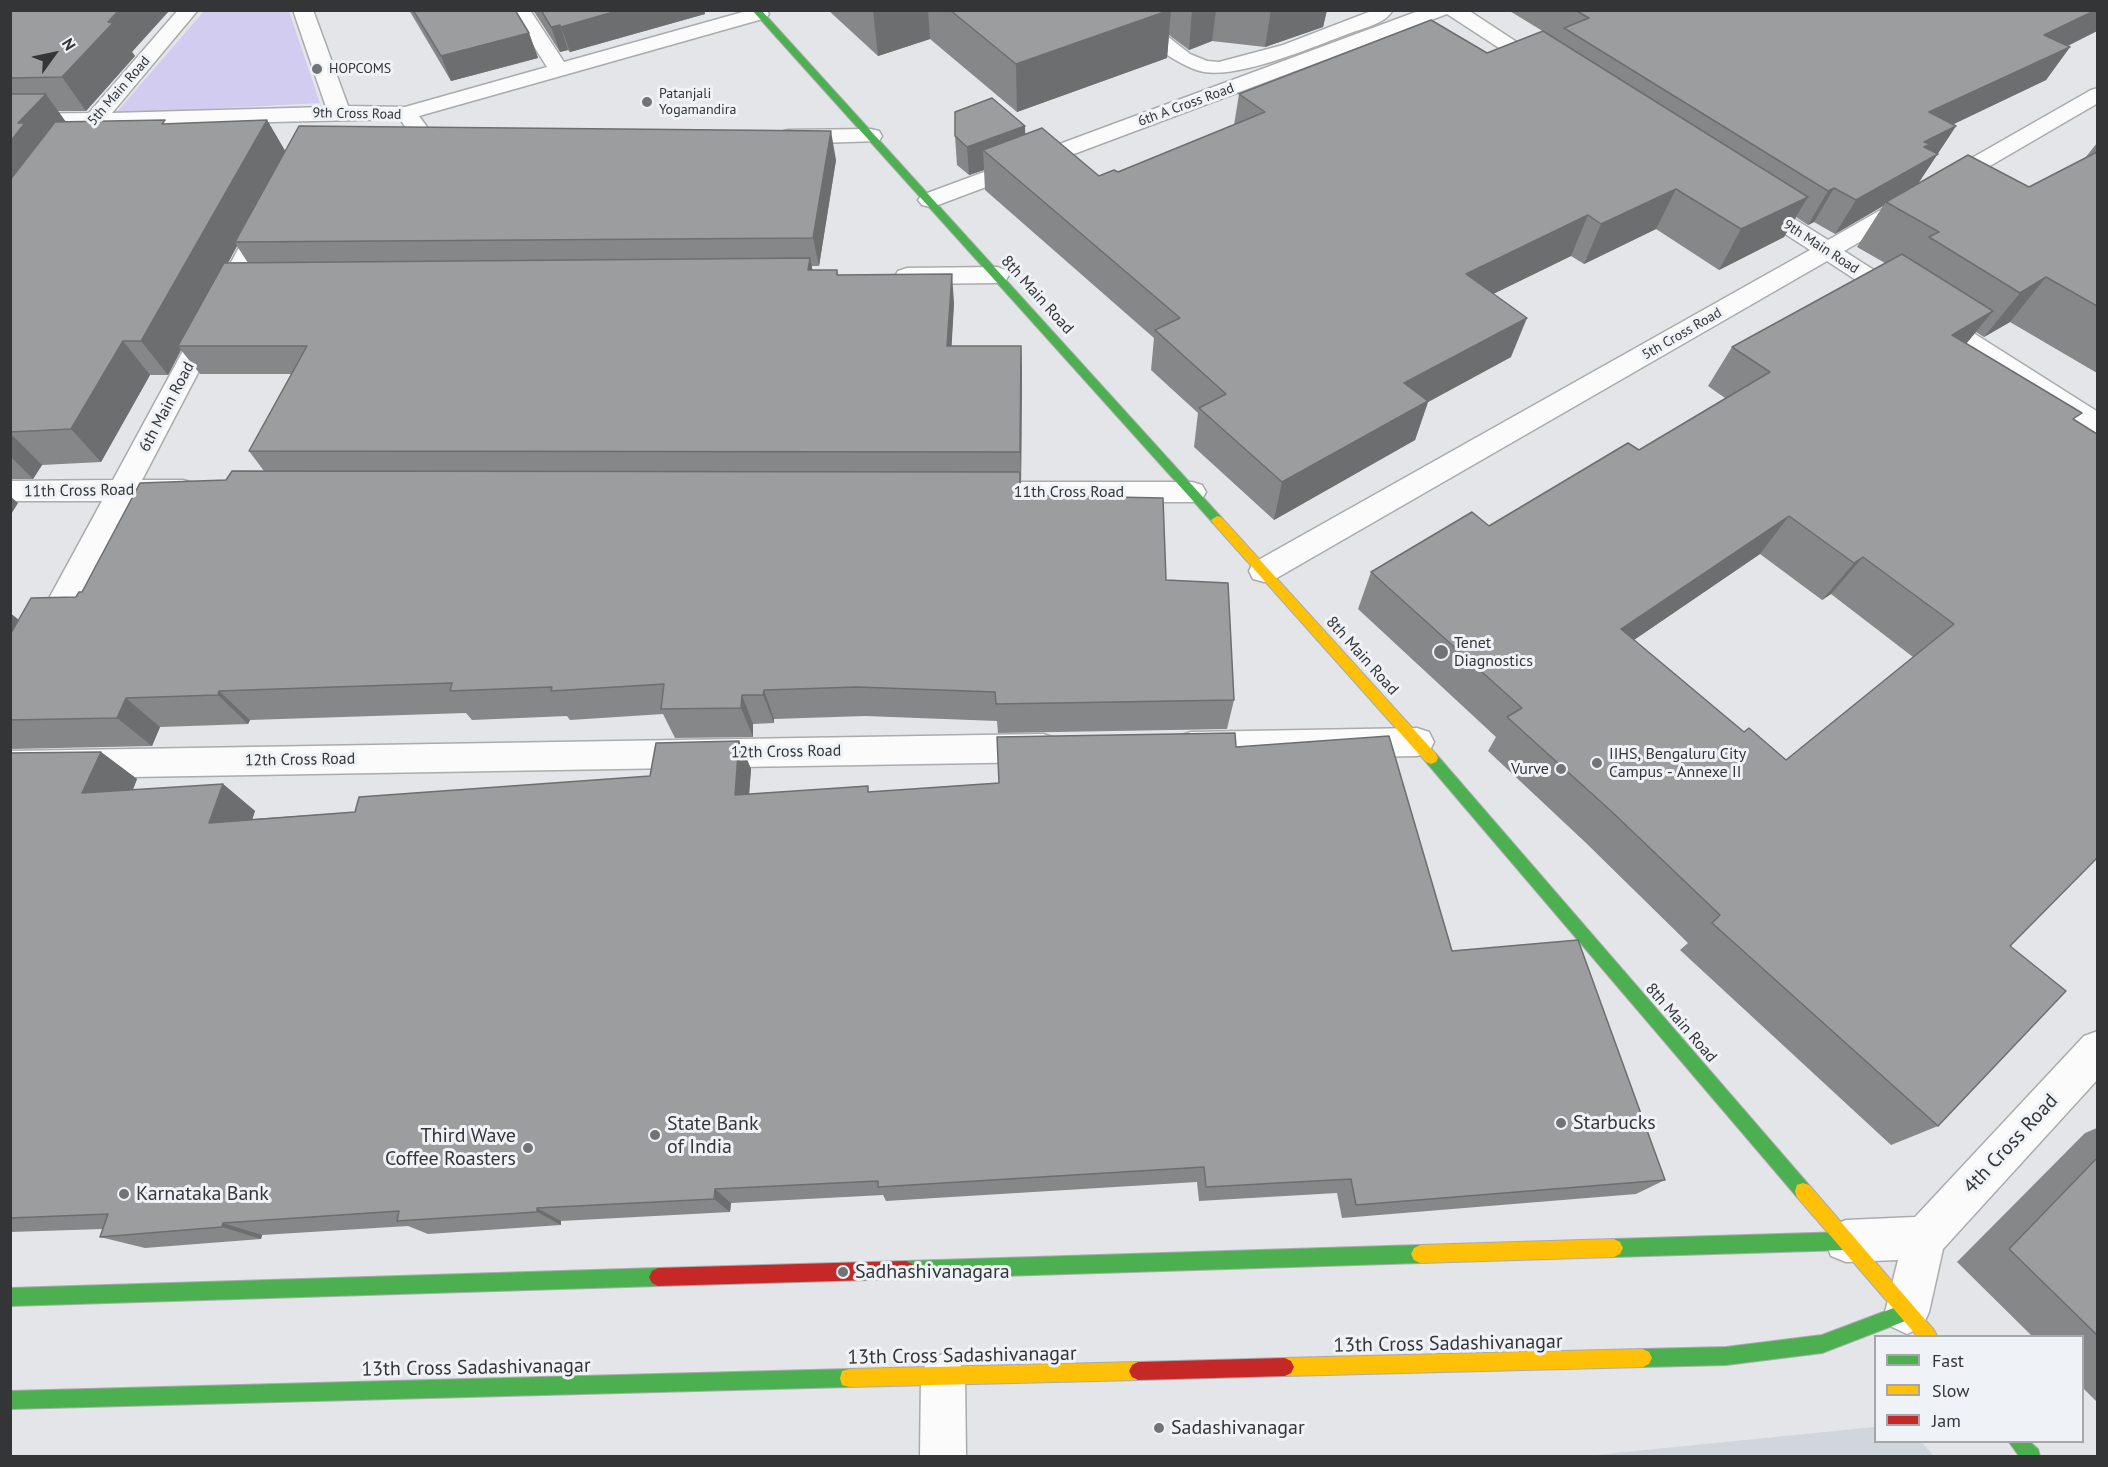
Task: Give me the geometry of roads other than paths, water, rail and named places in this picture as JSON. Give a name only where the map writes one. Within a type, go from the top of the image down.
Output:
[{"type":"street","name":"5th Main Road","points":[[72,149],[92,121],[189,10]]},
{"type":"street","points":[[303,10],[325,119]]},
{"type":"street","points":[[520,10],[559,70]]},
{"type":"street","name":"6th A Cross Road","points":[[930,200],[1441,10]]},
{"type":"street","points":[[1454,10],[1565,82]]},
{"type":"street","points":[[406,112],[758,12]]},
{"type":"street","name":"8th Main Road","points":[[758,12],[1417,742],[1918,1324]]},
{"type":"street","name":"5th Cross Road","points":[[1264,571],[1827,251],[2097,94]]},
{"type":"street","name":"9th Cross Road","points":[[10,120],[325,119],[406,112],[424,138],[480,138]]},
{"type":"street","points":[[767,137],[871,136]]},
{"type":"street","name":"9th Main Road","points":[[1736,193],[2097,425]]},
{"type":"street","name":"6th Main Road","points":[[10,702],[123,490],[245,281],[278,196]]},
{"type":"street","points":[[890,276],[997,275]]},
{"type":"street","name":"11th Cross Road","points":[[10,491],[206,490]]},
{"type":"street","name":"11th Cross Road","points":[[955,492],[1192,492]]},
{"type":"street","points":[[1167,746],[1417,742]]},
{"type":"street","name":"12th Cross Road","points":[[10,765],[1071,748]]},
{"type":"street","name":"4th Cross Road","points":[[1924,1238],[2097,1050]]},
{"type":"street","points":[[10,1297],[1924,1238],[1918,1324]]},
{"type":"street","name":"13th Cross Sadashivanagar","points":[[10,1400],[1726,1356],[1822,1344],[1918,1324]]},
{"type":"street","points":[[943,1376],[943,1456]]},
{"type":"street","points":[[2019,1443],[2031,1456]]},
{"type":"lane","points":[[1122,10],[1190,62],[1207,68],[1234,67],[1379,16],[1384,10]]},
{"type":"place","name":"HOPCOMS","points":[[317,69]]},
{"type":"place","name":"Patanjali Yogamandira","points":[[647,102]]},
{"type":"place","name":"Tenet Diagnostics","points":[[1441,652]]},
{"type":"place","name":"IIHS, Bengaluru City Campus - Annexe II","points":[[1597,763]]},
{"type":"place","name":"Vurve","points":[[1561,769]]},
{"type":"place","name":"Starbucks","points":[[1561,1123]]},
{"type":"place","name":"State Bank of India","points":[[655,1135]]},
{"type":"place","name":"Third Wave Coffee Roasters","points":[[528,1148]]},
{"type":"place","name":"Karnataka Bank","points":[[124,1194]]},
{"type":"place","name":"Sadhashivanagara","points":[[843,1272]]},
{"type":"place","name":"Sadashivanagar","points":[[1159,1428]]}]
